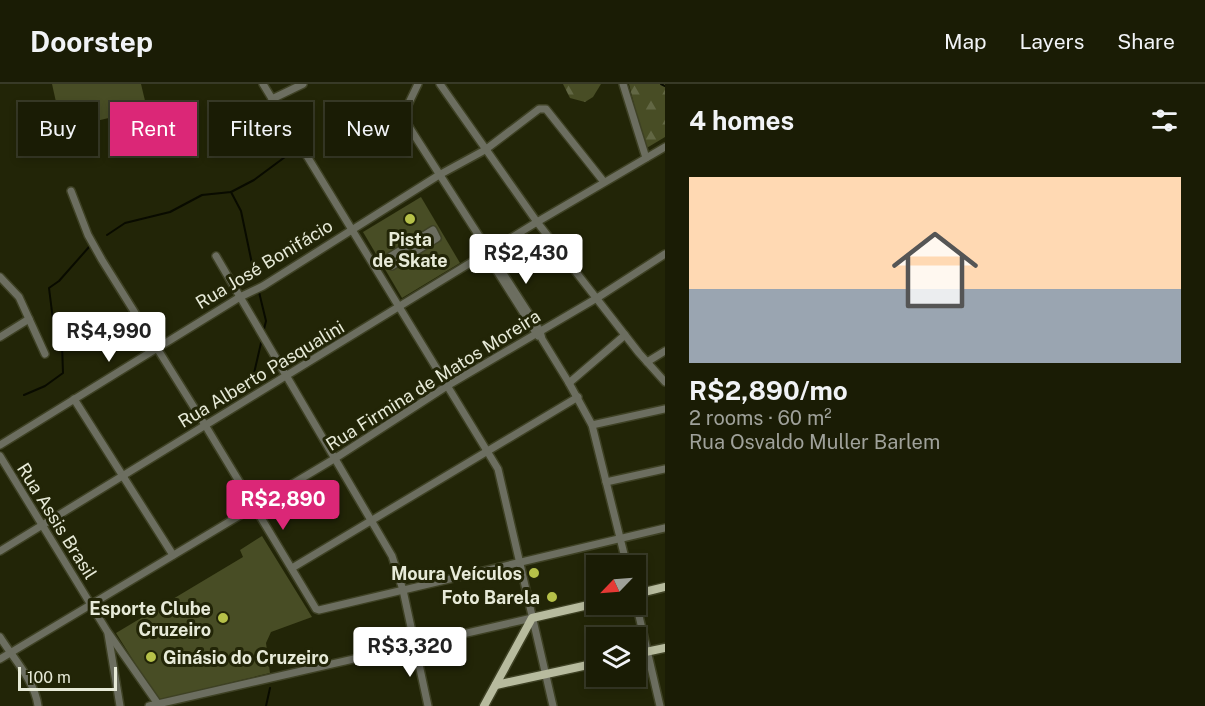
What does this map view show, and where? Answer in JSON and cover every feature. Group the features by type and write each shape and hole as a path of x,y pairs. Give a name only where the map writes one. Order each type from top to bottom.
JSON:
{"main road":[{"path":"646,592 665,587"},
{"path":"483,706 532,618 586,606"},
{"path":"647,652 665,648"},
{"path":"496,685 586,666"}],"street":[{"path":"263,84 498,469 553,706"},
{"path":"272,99 303,84"},
{"path":"418,84 403,117 578,397 592,425 624,555"},
{"path":"440,84 537,222 665,382"},
{"path":"623,84 646,158"},
{"name":"Rua José Bonifácio","path":"0,445 439,175 485,150 539,109 546,110 604,182"},
{"name":"Rua Alberto Pasqualini","path":"0,551 399,307 486,250 665,147"},
{"path":"71,191 88,235 206,425 316,609 665,528"},
{"path":"433,230 437,238 392,266 388,258 411,243 433,230"},
{"path":"411,243 416,251"},
{"path":"402,249 407,257"},
{"name":"Rua Firmina de Matos Moreira","path":"0,659 334,459 447,386 540,335 665,254"},
{"path":"216,256 334,459 373,520 392,556 403,590 428,706"},
{"path":"0,277 19,297 45,354"},
{"path":"0,337 29,319"},
{"path":"569,383 626,335"},
{"path":"647,362 665,351"},
{"path":"292,568 578,397"},
{"path":"74,399 173,555"},
{"path":"592,425 665,409"},
{"name":"Rua Assis Brasil","path":"0,456 107,631 158,705"},
{"path":"606,482 665,469"},
{"path":"639,615 660,706 665,705"},
{"path":"149,706 532,618"},
{"name":"Rua Assis Brasil","path":"107,631 120,706"},
{"path":"0,637 31,685 38,706"}],"green space":[{"path":"52,84 141,84 145,102 110,102 110,118 98,121 98,102 56,102"},
{"path":"563,84 601,84 593,97 585,102 570,98"},
{"path":"629,84 665,84 665,137 645,149"},
{"path":"421,197 460,263 402,298 363,232"},
{"name":"Esporte Clube Cruzeiro","path":"262,536 312,617 271,632 266,643 270,673 158,700 116,633 243,557 240,550"}],"waterway":[{"path":"661,84 665,86"},
{"path":"107,235 125,223 170,212 202,195 231,192 254,180 286,156"},
{"path":"231,192 241,211 255,278"},
{"path":"24,395 45,386 63,373 62,344 53,320 49,288 59,281 89,247"},
{"path":"259,292 266,321 264,329"},
{"path":"252,382 261,343"},
{"path":"266,706 270,688"}],"place":[{"name":"Pista de Skate","path":"410,219"},
{"name":"Moura Veículos","path":"534,573"},
{"name":"Foto Barela","path":"552,597"},
{"name":"Esporte Clube Cruzeiro","path":"223,618"},
{"name":"Ginásio do Cruzeiro","path":"151,657"}]}
